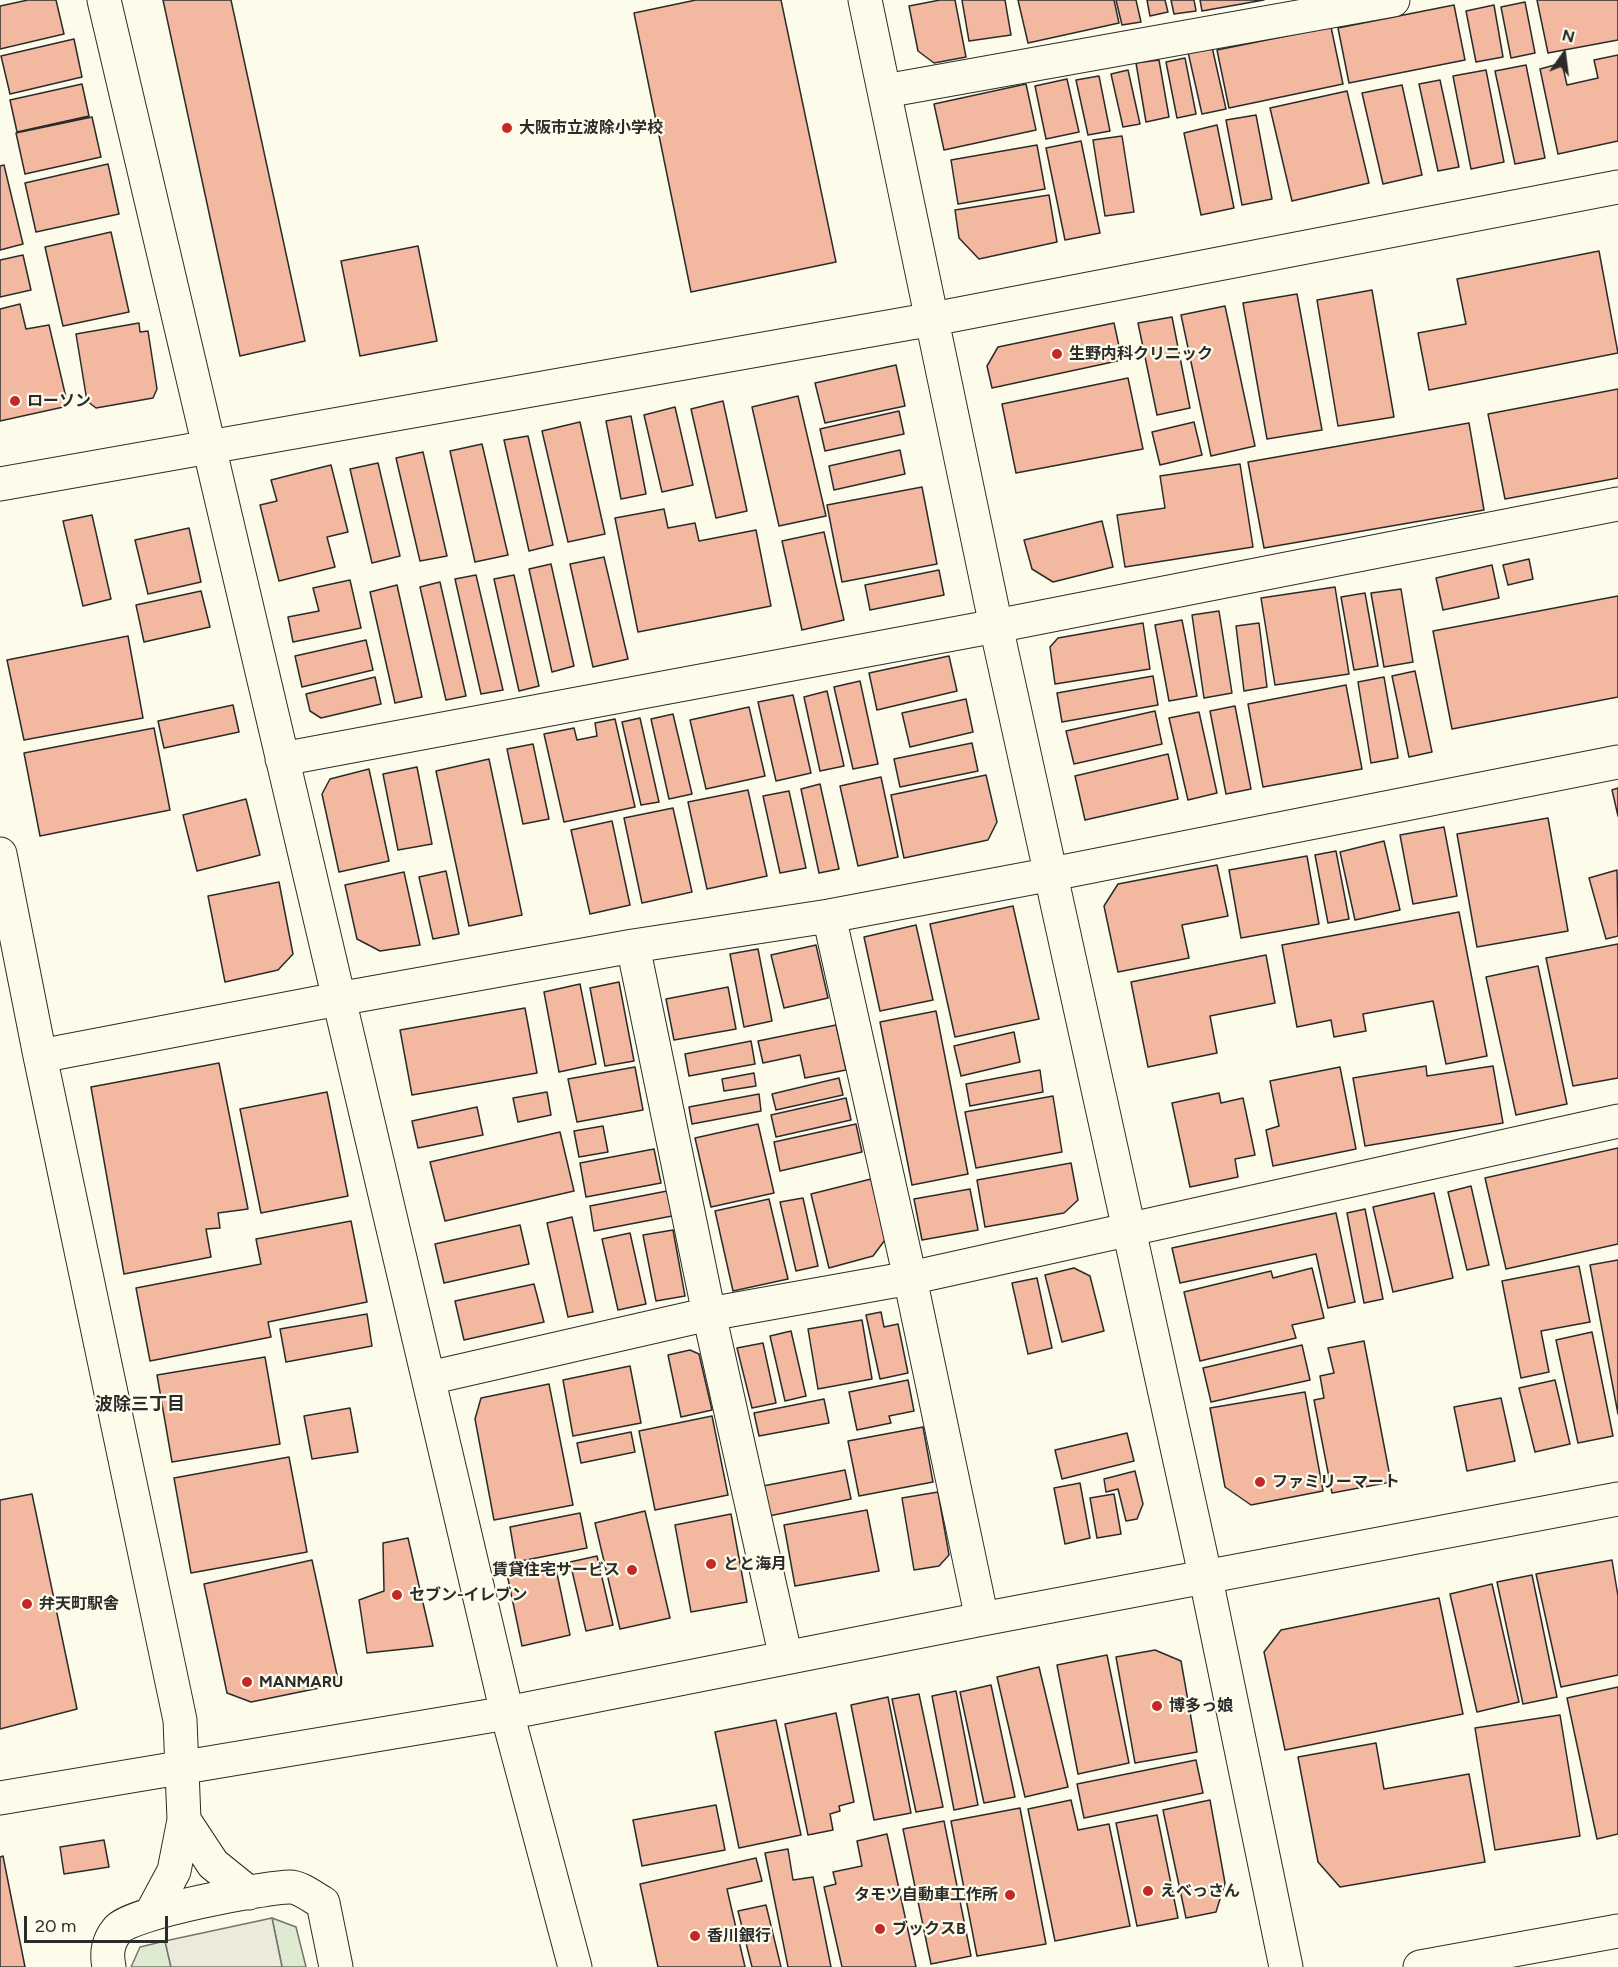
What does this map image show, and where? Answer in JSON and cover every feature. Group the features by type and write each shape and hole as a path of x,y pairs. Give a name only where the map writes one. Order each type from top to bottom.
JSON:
{"street":[{"path":"104,0 507,1713 575,1967"},
{"path":"865,0 996,626 1206,1579 1286,1967"},
{"path":"885,91 1393,0"},
{"path":"0,484 933,319 1618,188"},
{"path":"282,759 996,626 1618,504"},
{"path":"40,1056 633,946 829,916 1618,762"},
{"path":"0,854 40,1056 180,1720 184,1820 174,1871 151,1914"},
{"path":"829,916 910,1278 982,1619"},
{"path":"633,946 709,1314 786,1658"},
{"path":"429,1378 709,1314 910,1278 1618,1121"},
{"path":"0,1798 507,1713 982,1619 1206,1579 1618,1499"},
{"path":"184,1820 213,1864 249,1893"},
{"path":"109,1967 106,1951 119,1927 151,1914 249,1893 293,1887 323,1903 336,1967"},
{"path":"1420,1967 1618,1931"}],"green space":[{"path":"272,1918 296,1927 306,1967 282,1967"},
{"path":"165,1941 171,1967 131,1967 140,1947"}],"shaded area":[{"path":"272,1918 282,1967 171,1967 165,1941"}],"building":[{"path":"28,0 56,0 64,34 0,49 0,6"},
{"path":"163,0 231,0 305,341 240,356"},
{"path":"696,0 781,0 836,262 691,292 634,13"},
{"path":"940,0 955,0 966,57 934,63 918,51 909,6"},
{"path":"962,0 1005,0 1011,35 969,41"},
{"path":"1018,0 1114,0 1119,23 1028,43"},
{"path":"1116,0 1136,0 1141,22 1122,25"},
{"path":"1147,0 1165,0 1168,12 1150,16"},
{"path":"1171,0 1194,0 1196,11 1174,14"},
{"path":"1200,0 1264,0 1202,11"},
{"path":"1537,0 1618,0 1618,40 1548,53"},
{"path":"1525,2 1535,53 1511,58 1501,7"},
{"path":"1454,5 1465,60 1349,83 1338,28"},
{"path":"1494,5 1503,57 1476,62 1466,11"},
{"path":"1331,27 1343,84 1229,108 1217,50"},
{"path":"74,39 82,77 10,94 1,56"},
{"path":"1212,47 1226,109 1202,114 1188,52"},
{"path":"1618,55 1618,141 1558,154 1540,69 1562,63 1567,85 1598,78 1594,60"},
{"path":"1185,58 1196,114 1177,118 1166,62"},
{"path":"1159,60 1169,117 1146,122 1136,63"},
{"path":"1526,65 1545,158 1515,164 1495,71"},
{"path":"1128,70 1140,124 1123,127 1111,74"},
{"path":"1486,70 1504,162 1471,169 1453,76"},
{"path":"1099,76 1110,131 1088,135 1076,80"},
{"path":"1067,79 1079,132 1046,139 1035,86"},
{"path":"1440,80 1459,167 1438,171 1419,84"},
{"path":"82,84 89,116 17,132 10,100"},
{"path":"1026,84 1036,130 944,150 934,104"},
{"path":"1402,85 1422,175 1383,184 1362,93"},
{"path":"1347,91 1369,183 1292,201 1270,108"},
{"path":"1256,115 1272,199 1242,205 1226,120"},
{"path":"92,117 101,157 25,174 16,133"},
{"path":"1217,125 1234,208 1201,215 1184,133"},
{"path":"1122,136 1134,212 1105,216 1093,140"},
{"path":"1081,141 1100,233 1065,240 1046,148"},
{"path":"1037,145 1045,189 958,204 951,160"},
{"path":"108,164 119,214 36,232 25,183"},
{"path":"4,165 23,244 0,250 0,166"},
{"path":"1049,195 1057,242 979,259 959,238 955,210"},
{"path":"111,232 129,312 63,326 45,247"},
{"path":"418,246 437,341 360,356 341,261"},
{"path":"1599,251 1618,353 1429,390 1418,333 1466,324 1457,279"},
{"path":"23,255 31,290 0,297 0,260"},
{"path":"1372,290 1394,417 1338,426 1317,300"},
{"path":"1297,294 1322,430 1267,439 1243,303"},
{"path":"20,304 26,329 49,325 68,406 0,421 0,309"},
{"path":"1225,306 1255,446 1211,456 1181,315"},
{"path":"1172,317 1190,408 1157,415 1138,323"},
{"path":"139,323 140,332 148,331 157,389 153,398 96,408 87,401 76,334"},
{"name":"生野内科クリニック","path":"1114,323 1122,360 992,388 987,366 998,347"},
{"path":"896,365 905,406 825,423 815,383"},
{"path":"1128,378 1143,449 1016,473 1002,404"},
{"path":"1618,389 1618,478 1505,499 1488,414"},
{"path":"798,396 826,516 779,526 752,407"},
{"path":"723,401 747,511 716,518 691,409"},
{"path":"675,407 693,485 662,492 644,415"},
{"path":"899,411 904,434 825,451 820,429"},
{"path":"631,416 646,494 621,499 606,421"},
{"path":"580,422 605,534 568,542 542,431"},
{"path":"1194,422 1202,455 1160,465 1152,432"},
{"path":"1469,423 1484,510 1264,548 1248,462"},
{"path":"528,436 553,545 529,551 504,440"},
{"path":"482,444 508,555 475,562 450,451"},
{"path":"900,450 905,474 834,490 829,466"},
{"path":"423,452 447,556 420,561 396,458"},
{"path":"378,463 400,556 372,563 350,469"},
{"path":"1240,464 1253,547 1125,567 1117,515 1165,508 1160,476"},
{"path":"331,465 348,532 327,537 335,567 279,581 260,505 277,501 271,480"},
{"path":"922,487 937,564 842,582 827,505"},
{"path":"664,509 668,528 695,523 699,541 756,530 771,606 638,632 615,518"},
{"path":"92,515 111,599 83,606 63,521"},
{"path":"1102,521 1113,567 1053,582 1032,569 1024,540"},
{"path":"189,528 201,582 148,594 135,540"},
{"path":"824,532 844,620 802,630 782,541"},
{"path":"604,557 628,659 593,667 570,564"},
{"path":"1529,559 1533,579 1508,585 1503,565"},
{"path":"551,564 574,666 552,672 529,569"},
{"path":"1492,565 1499,598 1443,610 1436,578"},
{"path":"939,570 944,595 870,610 865,585"},
{"path":"476,575 503,690 481,694 455,579"},
{"path":"514,575 539,686 519,691 494,579"},
{"path":"350,580 361,628 293,642 288,617 319,611 313,588"},
{"path":"440,582 466,696 446,700 420,587"},
{"path":"397,585 422,697 395,703 370,592"},
{"path":"1335,587 1349,674 1275,685 1261,598"},
{"path":"1401,589 1413,662 1384,667 1371,593"},
{"path":"201,591 210,627 144,642 136,605"},
{"path":"1365,593 1378,666 1354,670 1341,597"},
{"path":"1618,596 1618,697 1452,729 1433,631"},
{"path":"1219,611 1232,693 1204,698 1192,615"},
{"path":"1182,620 1197,696 1169,701 1155,625"},
{"path":"1143,623 1150,669 1055,684 1050,647 1058,638"},
{"path":"1259,623 1267,687 1244,691 1236,626"},
{"path":"128,636 143,718 24,740 7,660"},
{"path":"366,640 373,670 302,687 295,656"},
{"path":"949,656 957,691 877,710 869,673"},
{"path":"1415,671 1432,752 1409,757 1392,676"},
{"path":"1153,676 1158,705 1062,722 1057,693"},
{"path":"375,677 381,704 321,718 310,711 306,694"},
{"path":"1384,677 1398,758 1371,763 1358,682"},
{"path":"860,681 878,764 853,769 834,687"},
{"path":"1346,685 1362,769 1263,787 1248,704"},
{"path":"827,691 844,766 820,771 804,697"},
{"path":"793,695 811,773 776,781 758,702"},
{"path":"966,699 973,732 910,747 902,713"},
{"path":"233,705 239,732 164,748 158,721"},
{"path":"1235,706 1251,789 1226,794 1210,711"},
{"path":"749,707 765,776 706,789 690,720"},
{"path":"1155,711 1162,744 1074,764 1066,731"},
{"path":"1199,712 1217,793 1188,800 1169,718"},
{"path":"673,714 692,794 669,799 651,719"},
{"path":"640,718 659,802 641,805 622,722"},
{"path":"615,719 635,807 564,822 544,734 574,728 577,740 597,736 595,723"},
{"path":"154,728 170,810 40,836 24,753"},
{"path":"972,743 978,771 900,787 894,759"},
{"path":"533,744 549,819 523,824 507,749"},
{"path":"1168,754 1178,799 1085,820 1075,776"},
{"path":"489,759 522,915 469,926 436,771"},
{"path":"417,767 432,844 398,850 383,774"},
{"path":"369,769 389,861 339,872 322,794 330,779"},
{"path":"986,775 997,822 988,840 904,858 891,795"},
{"path":"881,777 898,857 858,866 840,786"},
{"path":"820,784 839,869 819,873 801,789"},
{"path":"1618,788 1618,816 1612,790"},
{"path":"748,790 767,876 707,889 688,802"},
{"path":"789,791 806,868 780,873 763,796"},
{"path":"246,799 260,855 197,871 183,815"},
{"path":"673,808 692,892 642,903 624,818"},
{"path":"1548,818 1568,931 1477,947 1457,834"},
{"path":"612,821 630,905 590,914 571,830"},
{"path":"1444,827 1457,896 1413,904 1400,835"},
{"path":"1384,841 1400,910 1355,920 1340,852"},
{"path":"1336,851 1349,919 1328,923 1315,855"},
{"path":"1307,856 1319,924 1241,938 1229,870"},
{"path":"1217,865 1228,916 1182,925 1189,958 1118,972 1104,906 1118,884"},
{"path":"1617,870 1618,936 1606,939 1589,878"},
{"path":"446,871 459,934 433,939 419,877"},
{"path":"404,872 420,945 380,951 357,939 345,885"},
{"path":"279,882 293,954 278,970 225,982 208,896"},
{"path":"1013,906 1039,1019 955,1037 930,924"},
{"path":"1459,912 1487,1056 1446,1064 1433,1001 1363,1014 1366,1031 1334,1037 1331,1020 1297,1027 1282,945"},
{"path":"916,925 933,1000 880,1011 864,937"},
{"path":"1618,944 1618,1078 1573,1086 1546,958"},
{"path":"816,945 828,998 784,1008 771,955"},
{"path":"758,949 772,1021 744,1027 730,954"},
{"path":"1266,955 1275,1003 1210,1016 1217,1053 1148,1067 1131,982"},
{"path":"1538,966 1567,1104 1516,1115 1486,977"},
{"path":"619,982 634,1061 605,1066 590,988"},
{"path":"580,984 596,1064 559,1072 544,992"},
{"path":"728,987 736,1029 674,1040 666,999"},
{"path":"525,1008 537,1073 412,1095 400,1030"},
{"path":"936,1011 968,1174 912,1185 880,1022"},
{"path":"836,1025 846,1070 805,1078 800,1055 763,1063 758,1041"},
{"path":"1014,1032 1020,1062 961,1076 954,1046"},
{"path":"751,1041 755,1064 689,1076 685,1054"},
{"path":"219,1063 248,1209 218,1213 220,1228 206,1229 211,1257 124,1274 91,1087"},
{"path":"1426,1066 1427,1076 1493,1066 1503,1123 1365,1146 1353,1078"},
{"path":"635,1067 643,1110 577,1122 568,1079"},
{"path":"1340,1067 1356,1149 1273,1166 1266,1130 1279,1126 1270,1081"},
{"path":"1040,1070 1043,1092 970,1106 966,1084"},
{"path":"754,1073 756,1086 724,1091 722,1079"},
{"path":"839,1078 843,1095 776,1110 772,1094"},
{"path":"327,1092 348,1196 261,1213 240,1109"},
{"path":"547,1092 551,1115 518,1122 513,1098"},
{"path":"1219,1093 1221,1103 1243,1098 1255,1155 1235,1159 1238,1177 1190,1187 1172,1103"},
{"path":"759,1094 761,1111 692,1124 689,1107"},
{"path":"1053,1096 1062,1152 976,1168 965,1112"},
{"path":"846,1098 851,1120 776,1137 771,1115"},
{"path":"477,1107 483,1135 418,1148 412,1121"},
{"path":"758,1124 774,1193 711,1207 695,1138"},
{"path":"856,1124 862,1152 780,1171 774,1142"},
{"path":"603,1126 608,1152 579,1157 574,1131"},
{"path":"560,1132 574,1191 445,1221 430,1162"},
{"path":"1618,1148 1618,1244 1506,1269 1485,1178"},
{"path":"654,1149 661,1183 586,1197 580,1163"},
{"path":"1071,1163 1078,1200 1064,1213 985,1227 977,1180"},
{"path":"871,1179 885,1240 873,1256 829,1268 811,1194"},
{"path":"1471,1186 1489,1265 1467,1270 1448,1192"},
{"path":"970,1189 978,1230 922,1240 914,1199"},
{"path":"667,1191 672,1216 594,1231 590,1206"},
{"path":"1434,1193 1453,1278 1393,1292 1373,1207"},
{"path":"803,1198 818,1266 796,1271 780,1202"},
{"path":"769,1199 788,1279 733,1291 715,1211"},
{"path":"1365,1209 1383,1299 1364,1303 1347,1213"},
{"path":"1336,1213 1355,1302 1328,1308 1316,1254 1180,1283 1172,1248"},
{"path":"572,1217 593,1312 568,1317 547,1223"},
{"path":"351,1221 367,1302 268,1322 271,1337 150,1361 136,1288 261,1264 256,1239"},
{"path":"520,1225 529,1264 444,1283 435,1244"},
{"path":"673,1230 685,1296 656,1301 643,1235"},
{"path":"630,1233 646,1304 618,1310 602,1239"},
{"path":"1618,1260 1618,1414 1590,1265"},
{"path":"1579,1266 1590,1322 1541,1331 1549,1372 1521,1378 1502,1281"},
{"path":"1074,1268 1090,1276 1104,1331 1062,1342 1045,1275"},
{"path":"1312,1268 1324,1318 1292,1325 1296,1338 1200,1361 1184,1292 1271,1271 1273,1278"},
{"path":"1037,1278 1052,1348 1028,1354 1012,1283"},
{"path":"534,1284 544,1322 464,1340 455,1301"},
{"path":"881,1312 884,1327 898,1324 908,1373 880,1379 866,1315"},
{"path":"367,1314 372,1346 286,1362 280,1329"},
{"path":"862,1320 872,1379 818,1389 808,1329"},
{"path":"791,1331 806,1396 785,1401 770,1336"},
{"path":"1592,1332 1613,1436 1578,1443 1556,1340"},
{"path":"1364,1341 1391,1482 1332,1493 1314,1400 1324,1398 1320,1376 1334,1373 1328,1348"},
{"path":"763,1343 776,1403 752,1408 737,1348"},
{"path":"1302,1345 1310,1380 1211,1402 1203,1368"},
{"path":"690,1350 699,1354 712,1410 681,1417 668,1355"},
{"path":"265,1357 280,1444 172,1462 157,1375"},
{"path":"630,1366 641,1423 573,1436 563,1380"},
{"path":"908,1380 914,1411 889,1416 891,1423 857,1430 849,1392"},
{"path":"1555,1380 1570,1444 1535,1452 1519,1388"},
{"path":"549,1384 573,1505 494,1520 475,1419 481,1398"},
{"path":"1305,1392 1323,1491 1251,1505 1225,1487 1210,1408"},
{"path":"1501,1398 1515,1461 1467,1471 1454,1407"},
{"path":"824,1399 829,1423 759,1436 754,1413"},
{"path":"350,1408 358,1452 312,1459 304,1416"},
{"path":"712,1416 728,1495 655,1510 639,1431"},
{"path":"923,1427 933,1482 859,1496 848,1441"},
{"path":"631,1432 635,1452 581,1463 577,1443"},
{"path":"1127,1433 1134,1461 1062,1479 1055,1450"},
{"path":"289,1457 307,1552 191,1573 174,1478"},
{"path":"845,1470 851,1499 769,1516 763,1486"},
{"path":"1135,1471 1143,1504 1137,1519 1126,1521 1118,1489 1106,1492 1104,1479"},
{"path":"1080,1483 1090,1538 1065,1544 1054,1488"},
{"path":"938,1492 949,1555 939,1566 914,1570 902,1498"},
{"name":"弁天町駅舎","path":"32,1494 77,1709 0,1729 0,1500"},
{"path":"1114,1494 1121,1534 1097,1538 1090,1498"},
{"path":"867,1510 879,1571 795,1586 784,1525"},
{"name":"賃貸住宅サービス","path":"645,1511 670,1618 620,1629 595,1523"},
{"path":"580,1513 587,1548 516,1562 510,1527"},
{"name":"とと海月","path":"731,1514 747,1602 691,1612 675,1525"},
{"name":"セブン-イレブン","path":"408,1538 433,1646 367,1653 359,1600 384,1591 383,1543"},
{"path":"597,1556 613,1625 586,1631 570,1562"},
{"path":"312,1560 339,1684 251,1702 227,1693 204,1584"},
{"path":"1612,1560 1618,1596 1618,1675 1561,1687 1536,1574"},
{"path":"555,1564 570,1635 522,1646 507,1574"},
{"path":"1532,1575 1557,1697 1523,1704 1497,1582"},
{"path":"1492,1584 1519,1702 1477,1712 1450,1594"},
{"path":"1439,1598 1463,1714 1285,1750 1264,1652 1281,1630"},
{"name":"博多っ娘","path":"1155,1650 1181,1661 1197,1752 1135,1763 1116,1657"},
{"path":"1107,1655 1129,1763 1078,1774 1057,1665"},
{"path":"1039,1667 1068,1787 1025,1797 997,1677"},
{"path":"991,1685 1015,1797 984,1803 960,1692"},
{"path":"1618,1687 1618,1834 1597,1839 1567,1698"},
{"path":"956,1691 978,1805 954,1810 932,1696"},
{"path":"919,1694 943,1807 916,1812 892,1699"},
{"path":"888,1697 911,1813 874,1820 851,1705"},
{"path":"836,1713 854,1802 839,1806 840,1811 830,1814 833,1830 808,1835 785,1724"},
{"path":"1560,1715 1580,1836 1495,1850 1475,1728"},
{"path":"776,1720 801,1835 739,1848 715,1732"},
{"path":"1376,1743 1384,1789 1469,1774 1485,1862 1340,1887 1318,1862 1298,1757"},
{"path":"1196,1760 1203,1793 1084,1818 1077,1784"},
{"path":"1071,1800 1078,1830 1109,1824 1130,1926 1055,1941 1028,1809"},
{"path":"1210,1800 1225,1883 1216,1912 1186,1918 1163,1810"},
{"path":"716,1805 725,1850 642,1866 633,1820"},
{"path":"1020,1808 1046,1944 977,1956 951,1821"},
{"path":"1157,1815 1178,1918 1137,1926 1116,1823"},
{"path":"944,1821 971,1956 931,1964 903,1829"},
{"path":"887,1834 916,1967 842,1967 824,1887 836,1884 833,1872 862,1866 857,1841"},
{"path":"104,1840 109,1867 64,1874 60,1847"},
{"path":"788,1849 793,1880 813,1877 831,1967 788,1967 765,1853"},
{"path":"3,1856 25,1967 0,1967 0,1857"},
{"path":"756,1858 762,1881 727,1889 745,1967 658,1967 640,1884"},
{"path":"766,1905 781,1967 752,1967 738,1911"}],"place":[{"name":"大阪市立波除小学校","path":"507,128"},
{"name":"生野内科クリニック","path":"1057,354"},
{"name":"ローソン","path":"15,401"},
{"name":"ファミリーマート","path":"1260,1482"},
{"name":"とと海月","path":"711,1564"},
{"name":"賃貸住宅サービス","path":"632,1570"},
{"name":"セブン-イレブン","path":"397,1595"},
{"name":"弁天町駅舎","path":"27,1604"},
{"name":"MANMARU","path":"247,1682"},
{"name":"博多っ娘","path":"1157,1706"},
{"name":"えべっさん","path":"1148,1891"},
{"name":"タモツ自動車工作所","path":"1010,1895"},
{"name":"ブックスB","path":"880,1929"},
{"name":"香川銀行","path":"695,1936"}],"district":[{"name":"波除三丁目","path":"140,1405"}]}
